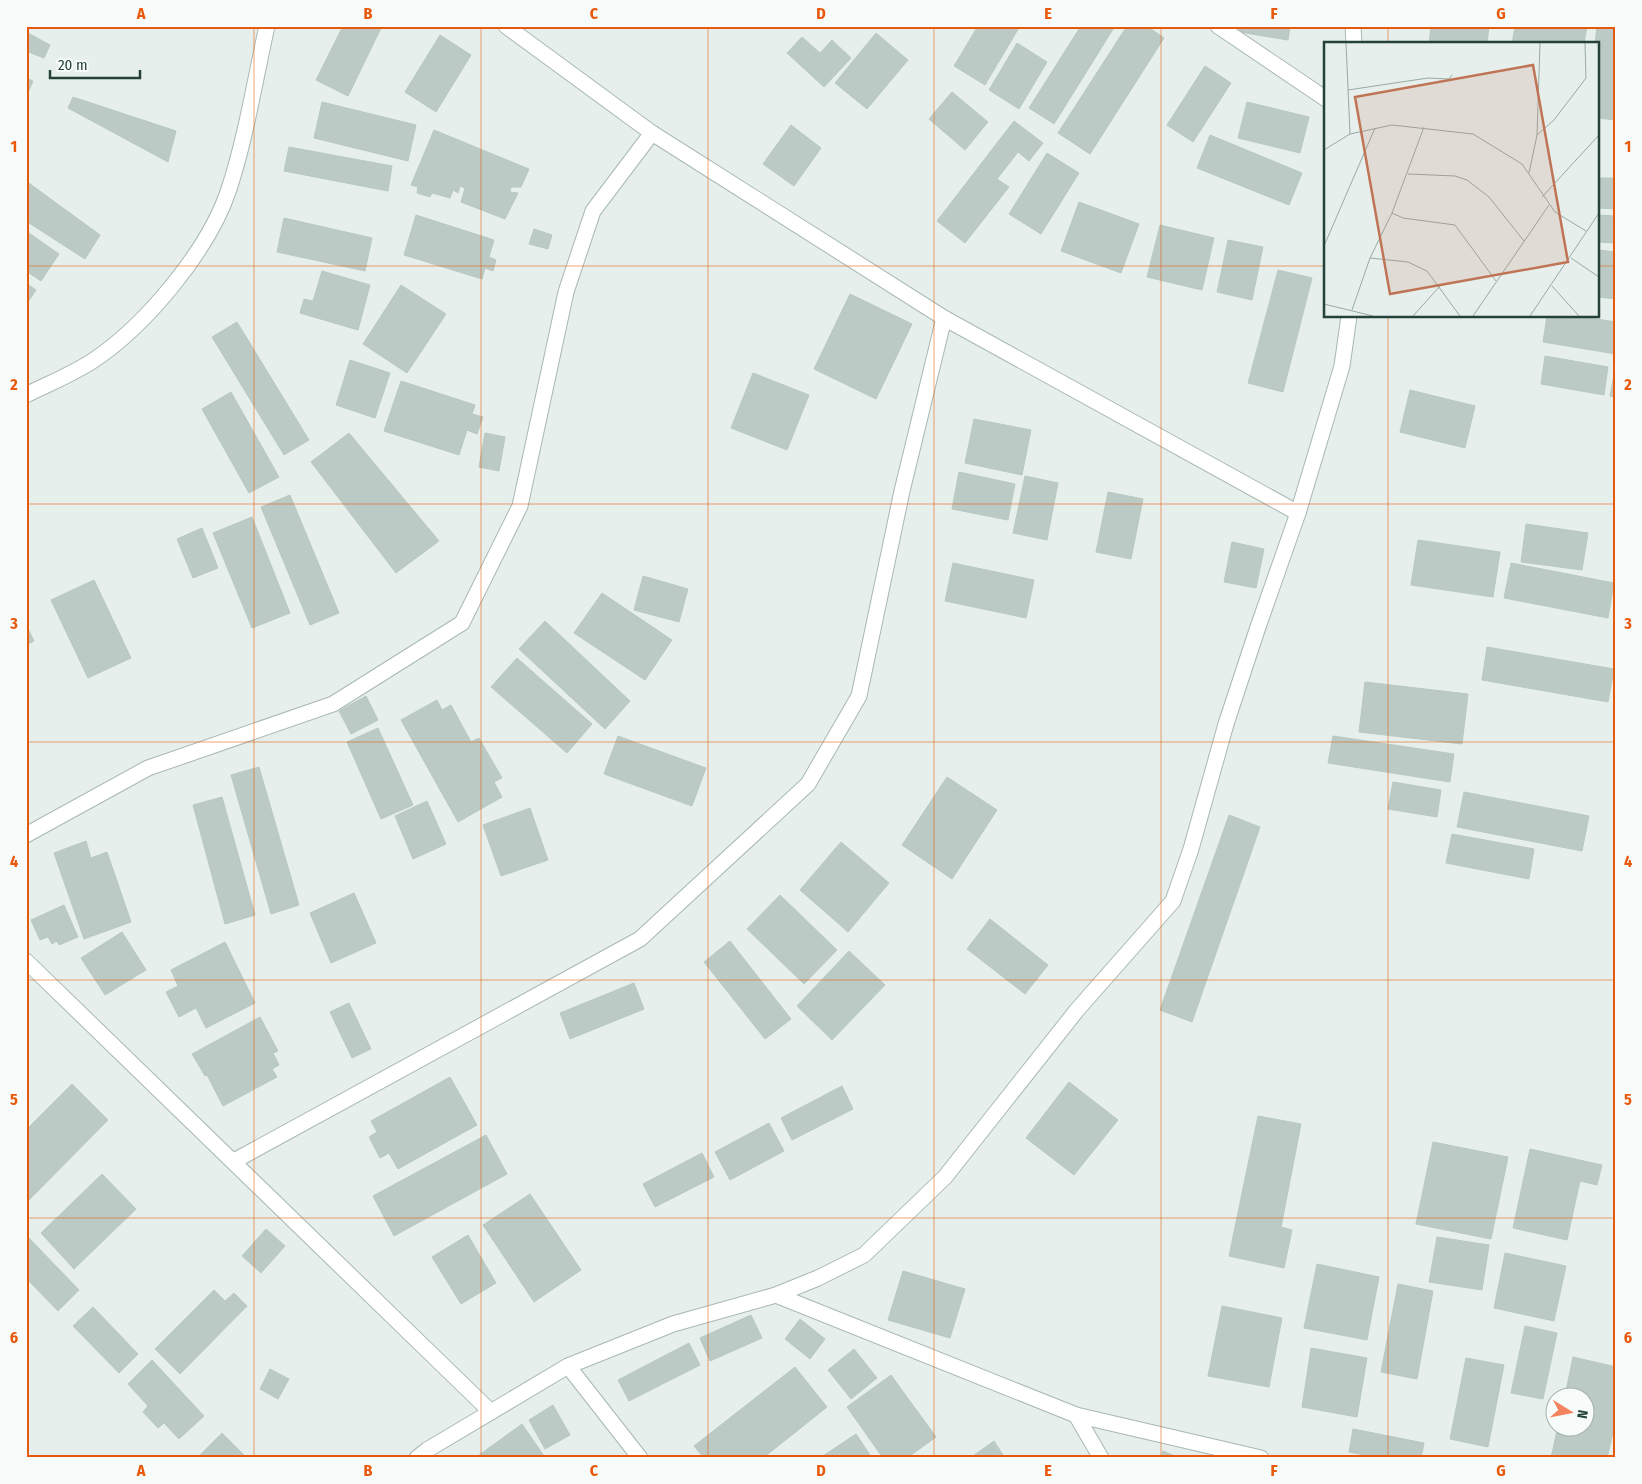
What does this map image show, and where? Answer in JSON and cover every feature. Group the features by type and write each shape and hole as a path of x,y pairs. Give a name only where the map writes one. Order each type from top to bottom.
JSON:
{"street":[{"path":"26,395 93,361 130,332 176,280 207,237 228,191 267,26"},
{"path":"506,26 652,133 944,318 1298,513"},
{"path":"1218,26 1324,98"},
{"path":"1353,26 1354,42"},
{"path":"26,835 148,768 333,704 462,623 520,506 566,292 594,211 652,133"},
{"path":"234,1161 640,939 808,784 858,696 902,492 944,318"},
{"path":"417,1458 427,1450 568,1366 673,1324 776,1295 818,1278 864,1255 945,1177 1077,1010 1173,901 1191,849 1229,715 1298,513 1342,366 1349,318"},
{"path":"26,960 491,1412"},
{"path":"776,1295 1076,1415 1261,1458"},
{"path":"568,1366 640,1458"},
{"path":"1076,1415 1101,1458"}],"building":[{"path":"343,26 382,26 348,96 316,80"},
{"path":"978,26 1020,26 985,85 954,66"},
{"path":"1081,26 1115,26 1054,124 1029,108"},
{"path":"1127,26 1147,26 1164,38 1090,154 1058,133"},
{"path":"1240,26 1290,26 1288,40 1239,32"},
{"path":"1431,26 1489,26 1487,42 1429,42"},
{"path":"1515,26 1587,26 1584,42 1512,42"},
{"path":"1597,26 1616,26 1616,120 1600,118 1600,42 1595,42"},
{"path":"26,32 50,45 44,58 26,51"},
{"path":"876,33 908,60 867,109 835,83"},
{"path":"440,35 471,55 436,112 405,92"},
{"path":"802,37 820,53 832,40 851,58 824,87 787,53"},
{"path":"1017,43 1047,62 1019,109 989,90"},
{"path":"1205,66 1231,83 1193,142 1167,125"},
{"path":"26,78 33,81 26,97"},
{"path":"952,92 988,122 965,150 929,119"},
{"path":"73,97 176,131 168,162 68,108"},
{"path":"322,102 416,125 408,161 314,138"},
{"path":"1247,102 1309,117 1300,153 1238,138"},
{"path":"1014,121 1043,143 1029,161 1018,152 997,179 1009,187 965,243 937,221"},
{"path":"791,125 821,148 794,186 763,164"},
{"path":"434,130 529,169 521,187 511,187 510,192 518,193 505,219 461,202 465,188 460,186 458,193 453,190 450,198 432,193 430,197 417,193 418,187 411,185"},
{"path":"1210,135 1302,173 1289,205 1197,168"},
{"path":"289,147 392,166 388,191 284,171"},
{"path":"1047,153 1079,173 1041,234 1009,214"},
{"path":"1600,178 1616,178 1616,209 1600,208"},
{"path":"26,181 100,235 85,259 26,221"},
{"path":"1079,202 1139,224 1121,273 1061,251"},
{"path":"416,215 494,240 489,257 496,260 493,271 485,268 482,279 404,255"},
{"path":"1600,215 1616,216 1616,243 1600,242"},
{"path":"284,218 372,238 365,271 277,252"},
{"path":"1160,225 1214,238 1202,290 1147,277"},
{"path":"534,229 552,235 548,249 529,244"},
{"path":"26,231 59,254 41,281 26,271"},
{"path":"1228,240 1263,247 1252,300 1217,292"},
{"path":"1600,250 1616,252 1616,299 1600,297"},
{"path":"1278,270 1312,278 1283,392 1248,383"},
{"path":"322,271 370,285 358,330 300,313 304,299 313,301"},
{"path":"26,283 36,290 26,305"},
{"path":"401,285 446,314 407,373 363,344"},
{"path":"850,294 912,324 876,399 814,369"},
{"path":"1547,318 1591,318 1616,322 1616,354 1543,342"},
{"path":"237,322 309,440 284,455 212,337"},
{"path":"1545,356 1608,367 1604,395 1541,384"},
{"path":"350,360 390,373 375,418 336,405"},
{"path":"1616,365 1616,397 1610,396"},
{"path":"753,373 809,395 787,450 731,428"},
{"path":"401,381 475,405 472,414 483,417 477,434 467,430 459,455 384,431"},
{"path":"1410,390 1475,406 1465,448 1400,432"},
{"path":"231,392 279,477 249,493 202,409"},
{"path":"974,419 1031,430 1022,475 965,463"},
{"path":"349,433 439,541 396,573 311,462"},
{"path":"485,433 505,437 499,471 479,467"},
{"path":"959,472 1015,484 1008,520 952,509"},
{"path":"1025,476 1058,483 1047,540 1013,533"},
{"path":"1108,492 1143,499 1131,559 1096,552"},
{"path":"290,495 339,613 310,625 261,507"},
{"path":"252,517 290,613 252,628 213,533"},
{"path":"1526,524 1588,533 1582,570 1521,562"},
{"path":"202,528 218,568 193,578 177,539"},
{"path":"1418,540 1500,552 1493,597 1411,585"},
{"path":"1232,542 1264,549 1256,588 1224,582"},
{"path":"953,563 1034,580 1026,618 945,601"},
{"path":"1511,563 1614,583 1608,618 1504,598"},
{"path":"643,576 688,589 679,622 634,610"},
{"path":"94,580 131,658 88,678 51,600"},
{"path":"602,593 672,640 645,680 574,633"},
{"path":"545,621 630,701 605,729 519,649"},
{"path":"26,625 34,641 26,645"},
{"path":"1487,647 1614,669 1608,702 1482,680"},
{"path":"517,658 592,724 567,753 491,687"},
{"path":"1365,682 1468,694 1462,744 1359,732"},
{"path":"366,696 378,720 351,734 339,711"},
{"path":"437,700 442,710 451,705 471,742 479,738 502,778 494,782 502,797 458,822 401,720"},
{"path":"378,728 413,805 381,819 347,742"},
{"path":"618,736 706,768 692,806 604,774"},
{"path":"1333,736 1454,754 1450,782 1328,763"},
{"path":"259,767 299,905 271,914 231,775"},
{"path":"947,777 997,810 952,879 902,845"},
{"path":"1393,782 1441,790 1437,817 1388,809"},
{"path":"1464,792 1589,816 1582,851 1457,827"},
{"path":"222,797 255,915 225,924 193,805"},
{"path":"427,801 446,844 413,859 395,816"},
{"path":"530,808 548,860 501,876 483,825"},
{"path":"1229,815 1260,827 1192,1022 1160,1010"},
{"path":"1452,834 1534,849 1529,879 1446,863"},
{"path":"86,841 91,858 107,852 131,922 84,939 54,853"},
{"path":"841,842 889,883 848,932 800,890"},
{"path":"354,893 376,943 331,963 310,913"},
{"path":"780,895 837,950 804,984 747,929"},
{"path":"64,905 78,937 59,945 57,941 52,944 48,937 40,940 31,920"},
{"path":"990,919 1048,965 1025,994 967,949"},
{"path":"122,932 146,970 105,995 81,958"},
{"path":"730,941 791,1019 765,1039 704,962"},
{"path":"225,942 255,1003 206,1028 196,1008 179,1017 166,992 178,986 171,970"},
{"path":"849,951 885,985 832,1040 797,1006"},
{"path":"634,983 644,1009 570,1039 560,1013"},
{"path":"349,1003 371,1049 352,1058 330,1012"},
{"path":"260,1017 278,1051 273,1053 279,1065 272,1069 277,1077 223,1106 207,1075 205,1076 192,1054"},
{"path":"450,1077 477,1125 398,1169 389,1153 380,1158 369,1137 377,1132 371,1121"},
{"path":"1069,1082 1118,1120 1074,1175 1026,1138"},
{"path":"72,1084 108,1120 26,1203 26,1130"},
{"path":"842,1086 853,1109 792,1140 781,1118"},
{"path":"1258,1116 1301,1124 1281,1227 1292,1230 1284,1268 1229,1256"},
{"path":"769,1123 784,1151 730,1180 715,1152"},
{"path":"486,1135 507,1174 394,1236 373,1196"},
{"path":"1433,1142 1508,1157 1491,1239 1416,1224"},
{"path":"1530,1149 1602,1165 1597,1185 1580,1181 1567,1240 1513,1228"},
{"path":"702,1153 714,1177 655,1207 643,1184"},
{"path":"102,1174 136,1209 74,1269 41,1233"},
{"path":"530,1194 581,1270 534,1302 483,1225"},
{"path":"266,1229 285,1246 261,1273 242,1256"},
{"path":"468,1235 496,1283 461,1304 432,1257"},
{"path":"1437,1237 1489,1245 1482,1290 1429,1282"},
{"path":"29,1238 79,1290 58,1311 26,1278 26,1241"},
{"path":"1505,1253 1566,1266 1554,1321 1494,1308"},
{"path":"1317,1264 1379,1277 1367,1340 1304,1328"},
{"path":"903,1271 965,1289 950,1338 888,1320"},
{"path":"1398,1284 1433,1291 1417,1379 1381,1372"},
{"path":"214,1290 225,1301 234,1293 247,1306 180,1374 155,1349"},
{"path":"1222,1306 1282,1318 1269,1387 1208,1376"},
{"path":"93,1307 138,1354 119,1373 73,1326"},
{"path":"751,1315 762,1338 710,1361 700,1338"},
{"path":"800,1319 825,1339 810,1359 785,1339"},
{"path":"1525,1326 1557,1333 1546,1386 1544,1386 1543,1399 1511,1393"},
{"path":"689,1343 700,1365 629,1401 618,1380"},
{"path":"1311,1348 1367,1358 1357,1417 1302,1407"},
{"path":"854,1349 877,1378 851,1399 828,1370"},
{"path":"1573,1357 1616,1367 1616,1420 1607,1458 1551,1458 1556,1436 1594,1436 1594,1386 1567,1386"},
{"path":"1466,1358 1504,1365 1488,1447 1450,1439"},
{"path":"152,1360 204,1416 179,1439 164,1423 158,1428 143,1412 148,1406 128,1384"},
{"path":"795,1367 827,1407 763,1458 704,1458 694,1446"},
{"path":"270,1369 289,1379 278,1399 260,1389"},
{"path":"891,1375 936,1437 907,1458 883,1458 847,1407"},
{"path":"553,1405 570,1435 545,1449 529,1420"},
{"path":"522,1424 544,1456 541,1458 475,1458"},
{"path":"1353,1429 1424,1443 1421,1458 1380,1458 1349,1452"},
{"path":"222,1433 247,1458 197,1458"},
{"path":"856,1434 872,1458 820,1458"},
{"path":"994,1441 1005,1458 970,1458"},
{"path":"1163,1451 1179,1458 1161,1458"}]}
